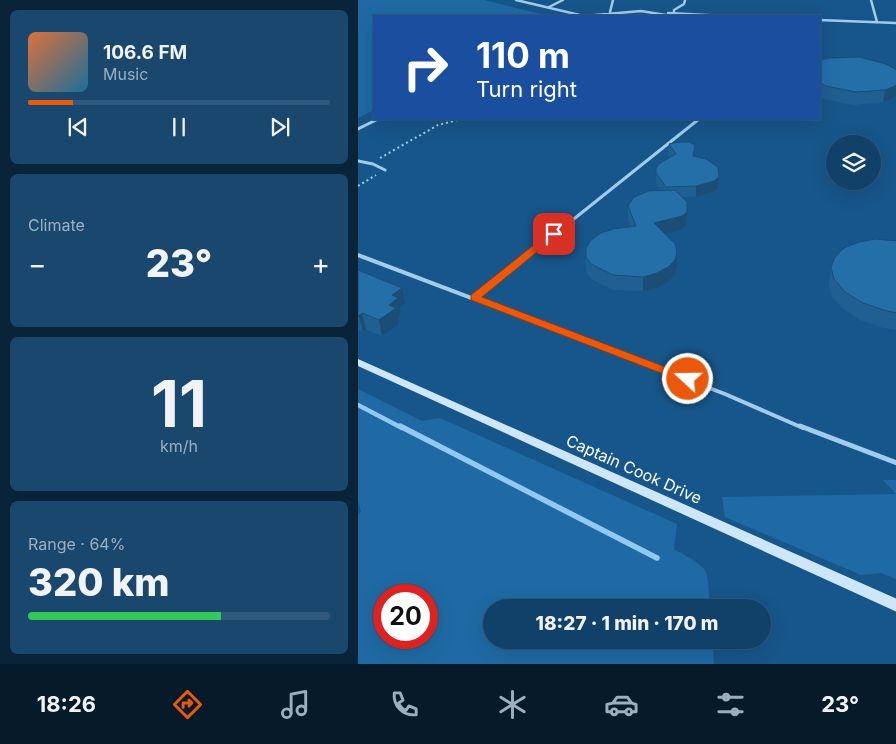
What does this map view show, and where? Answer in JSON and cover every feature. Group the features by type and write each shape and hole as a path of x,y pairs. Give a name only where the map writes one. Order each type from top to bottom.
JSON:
{"main road":[{"name":"Captain Cook Drive","path":"358,362 896,606"}],"lane":[{"path":"516,0 580,15"},
{"path":"549,7 563,0"},
{"path":"610,12 612,0"},
{"path":"590,15 610,12 673,15 674,10 684,4 685,0"},
{"path":"871,0 877,22"},
{"path":"821,20 896,23"},
{"path":"358,129 376,120"},
{"path":"475,298 698,120"},
{"path":"358,161 373,164 385,170"},
{"path":"358,255 725,394 818,434 896,463"}],"path":[{"path":"373,164 382,156 438,125 458,120"},
{"path":"358,186 385,170"}],"shaded area":[{"path":"358,0 484,0 545,15 373,15 373,110 358,118"},
{"path":"358,389 422,421 440,418 677,524 674,549 695,561 705,570 709,599 483,599 483,649 713,649 714,664 358,664 358,515 361,512 358,500"},
{"path":"883,480 896,480 896,494"},
{"path":"896,494 896,579 881,573 861,575 725,517 722,497"}],"building":[{"path":"859,57 886,64 897,71 897,84 885,90 856,92 826,86 821,83 821,60"},
{"path":"689,142 695,145 693,156 706,159 718,167 719,177 714,181 696,186 666,187 656,173 656,168 660,163 676,154 669,144"},
{"path":"675,190 687,202 687,212 682,216 654,223 675,244 677,252 675,260 668,267 643,277 613,275 591,264 586,257 586,248 591,240 601,233 613,229 636,226 628,206 634,197 649,191"},
{"path":"876,239 897,241 897,313 863,303 845,292 834,279 831,267 835,257 844,248 859,242"},
{"path":"358,270 402,288 392,295 398,298 389,305 396,308 379,320 362,313 358,315"}],"waterway":[{"path":"358,405 402,428"},
{"path":"400,426 657,558"}],"route":[{"path":"554,234 475,298 688,379"}]}
